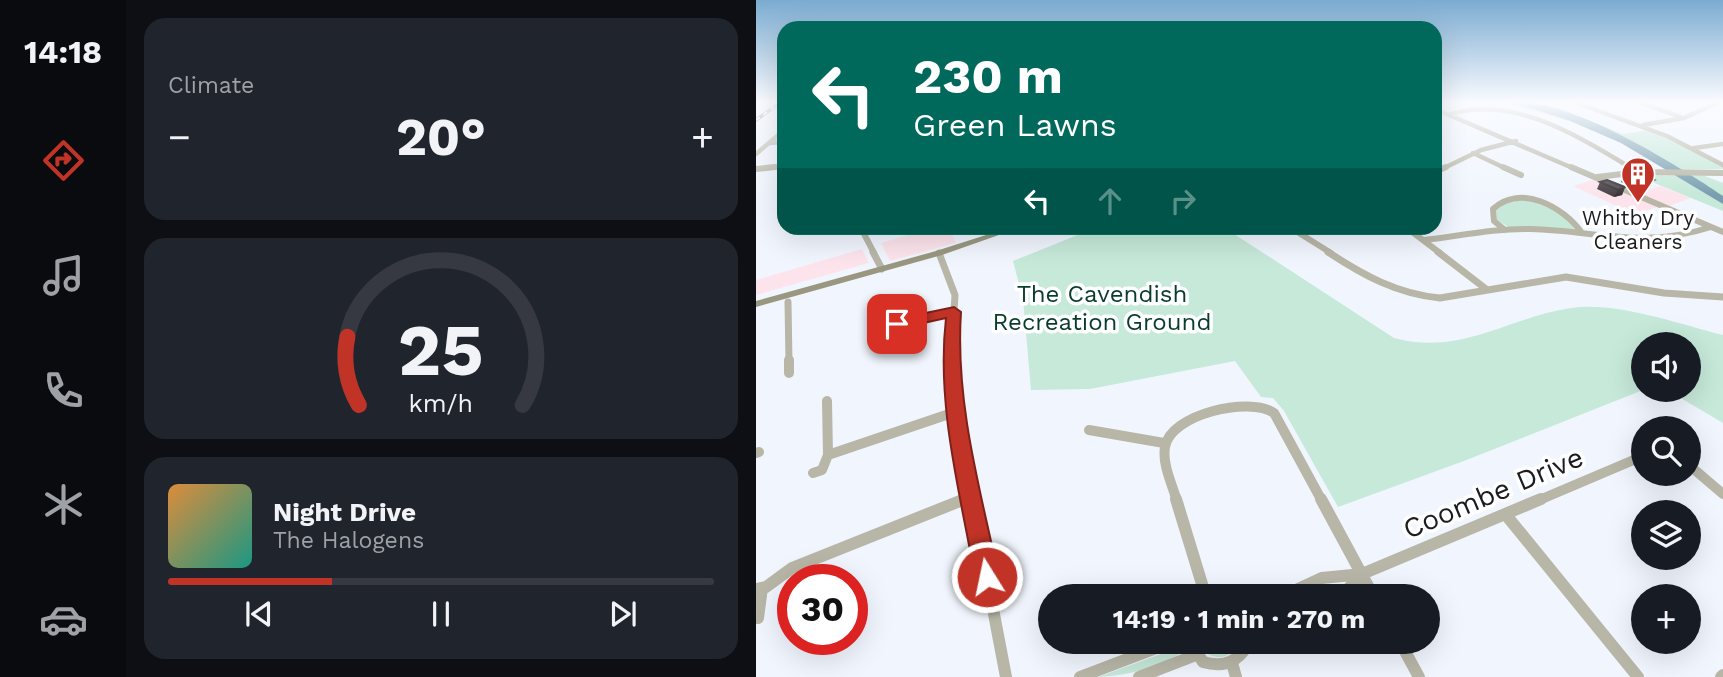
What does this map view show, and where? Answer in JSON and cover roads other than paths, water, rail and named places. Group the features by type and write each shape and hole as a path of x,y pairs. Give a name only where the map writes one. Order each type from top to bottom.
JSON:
{"street":[{"path":"1498,134 1723,232"},
{"path":"1565,134 1639,172"},
{"path":"1659,134 1723,164"},
{"path":"756,154 777,136"},
{"path":"1442,168 1473,153 1516,141"},
{"path":"768,143 777,142"},
{"path":"1694,149 1723,144"},
{"path":"1473,153 1521,175"},
{"path":"756,169 777,167"},
{"path":"1597,177 1639,172 1723,173"},
{"path":"1504,230 1494,221 1493,209 1501,200 1515,197 1565,212 1574,219 1582,233"},
{"path":"1424,240 1504,230 1540,229 1654,241 1682,237 1711,227"},
{"path":"866,235 882,268"},
{"path":"756,303 939,253 994,235"},
{"path":"1303,235 1404,294 1440,298 1566,277 1664,293 1723,296"},
{"path":"1417,235 1486,289"},
{"path":"939,253 951,280 954,312 950,352 955,412 1006,677"},
{"path":"788,302 789,373"},
{"path":"894,341 898,310"},
{"path":"897,324 954,312"},
{"path":"813,473 822,470 828,455 827,401"},
{"path":"1202,584 1165,461 1164,443 1181,422 1196,415 1261,406 1270,409 1367,584"},
{"path":"828,455 955,412"},
{"path":"1089,430 1164,443"},
{"name":"Coombe Drive","path":"1309,584 1322,578 1362,574 1631,461"},
{"path":"1701,475 1723,494"},
{"path":"758,618 759,588 792,568 972,496"},
{"path":"1506,515 1638,677"},
{"name":"Coombe Drive","path":"1353,584 1362,574"},
{"path":"1080,677 1140,654"},
{"path":"1139,677 1183,654"},
{"path":"1199,654 1212,666 1234,670 1243,654"},
{"path":"1407,654 1419,677"}],"waterway":[{"path":"1609,134 1649,154 1723,201"}],"place":[{"name":"Whitby Dry Cleaners","path":"1638,204"}],"park label":[{"name":"The Cavendish Recreation Ground","path":"1102,308"}]}
